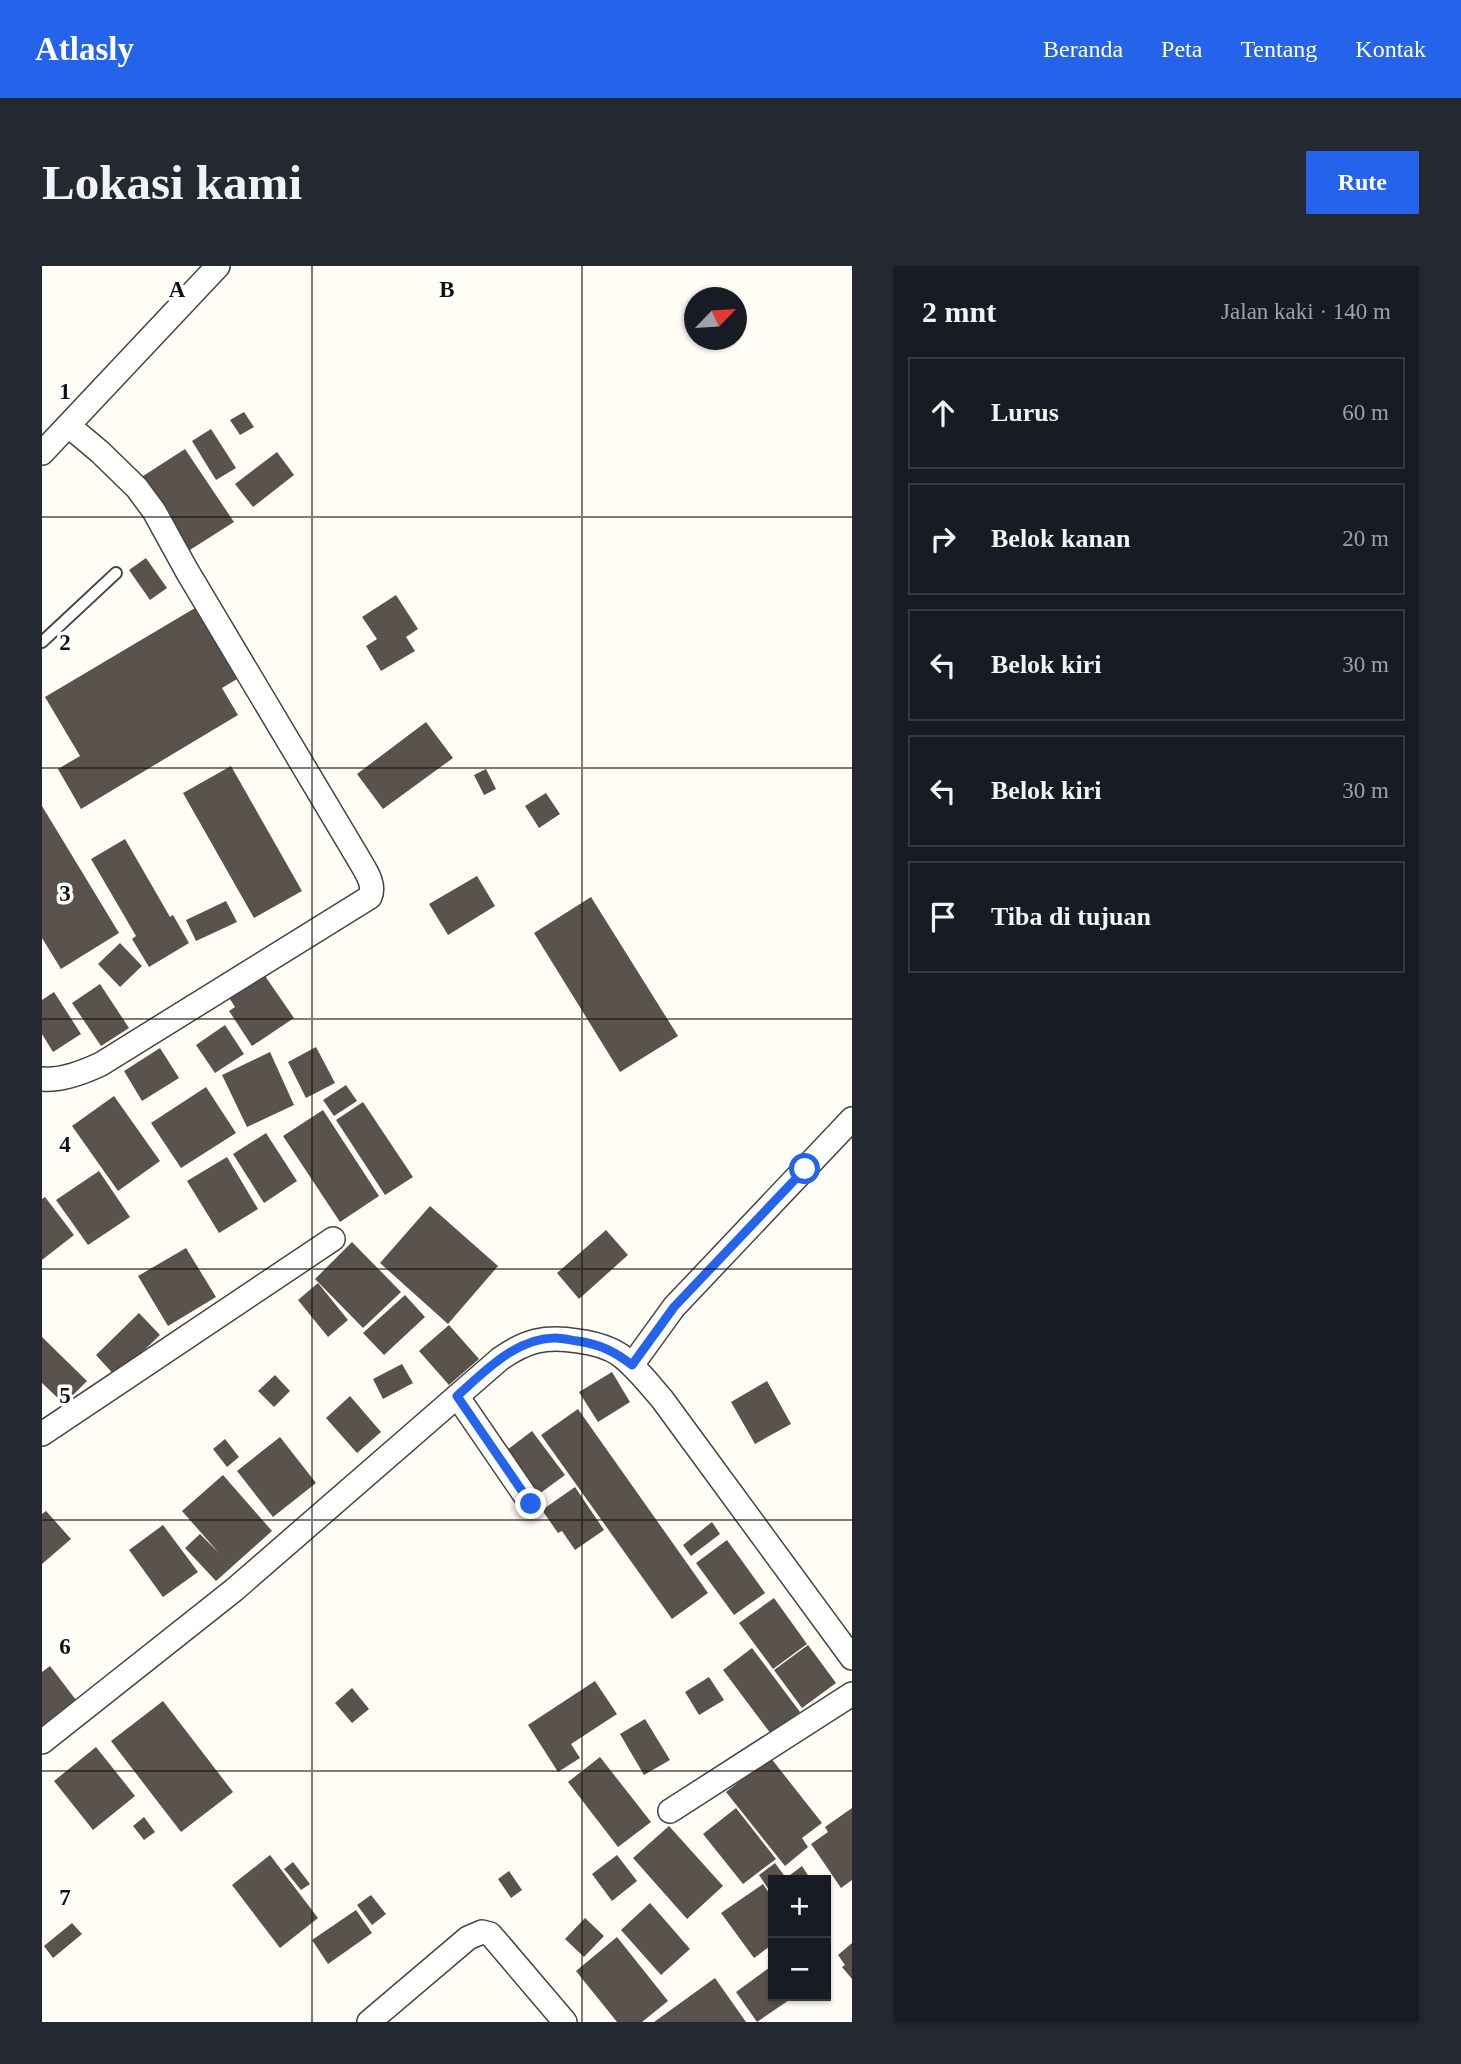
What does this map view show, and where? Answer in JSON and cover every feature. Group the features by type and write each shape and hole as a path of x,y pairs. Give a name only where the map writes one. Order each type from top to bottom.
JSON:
{"street":[{"path":"42,453 218,266"},
{"path":"42,1079 52,1080 101,1064 370,897 373,892 372,881 154,512 138,488 69,426"},
{"path":"632,1365 674,1307 852,1119"},
{"path":"42,1434 333,1239"},
{"path":"42,1742 234,1590 511,1351 540,1340 554,1338 596,1344 617,1353 632,1365 662,1399 852,1658"},
{"path":"457,1396 531,1504"},
{"path":"670,1811 852,1693"},
{"path":"369,2022 468,1938 481,1931 490,1934 565,2022"}],"lane":[{"path":"42,642 116,573"}],"building":[{"path":"244,412 254,427 240,435 230,420"},
{"path":"211,429 236,468 216,480 192,441"},
{"path":"185,449 234,522 182,555 140,478"},
{"path":"277,452 294,475 253,507 235,484"},
{"path":"146,558 167,588 150,600 129,570"},
{"path":"396,595 418,629 406,637 415,651 381,671 366,646 377,639 362,617"},
{"path":"195,608 237,679 222,688 238,715 81,809 58,769 80,756 45,697"},
{"path":"426,722 453,758 383,809 357,774"},
{"path":"231,766 302,891 254,918 183,793"},
{"path":"486,769 496,789 484,795 474,775"},
{"path":"546,793 560,814 539,828 525,806"},
{"path":"42,806 119,933 61,969 42,938"},
{"path":"125,839 170,917 173,915 189,943 149,967 132,939 136,936 91,859"},
{"path":"477,876 495,906 448,935 429,904"},
{"path":"591,897 678,1036 620,1072 534,933"},
{"path":"226,901 237,922 196,941 186,920"},
{"path":"120,943 142,966 120,987 98,964"},
{"path":"263,973 294,1018 252,1046 229,1011 235,1007 228,996"},
{"path":"100,984 129,1028 101,1046 72,1003"},
{"path":"54,992 81,1034 53,1052 42,1034 42,1000"},
{"path":"225,1025 244,1054 215,1073 196,1045"},
{"path":"316,1047 335,1083 306,1098 288,1062"},
{"path":"160,1048 179,1078 142,1101 124,1071"},
{"path":"270,1052 294,1105 247,1127 222,1075"},
{"path":"346,1085 357,1101 334,1116 323,1100"},
{"path":"206,1087 236,1133 181,1168 151,1123"},
{"path":"114,1096 160,1161 118,1191 72,1126"},
{"path":"363,1102 413,1177 385,1195 336,1120"},
{"path":"323,1110 379,1196 340,1222 283,1136"},
{"path":"266,1133 297,1181 264,1203 233,1154"},
{"path":"227,1157 258,1209 219,1233 187,1181"},
{"path":"99,1171 130,1217 88,1245 56,1200"},
{"path":"45,1197 74,1235 42,1260 42,1199"},
{"path":"430,1206 498,1266 448,1324 380,1263"},
{"path":"606,1230 628,1255 579,1299 557,1273"},
{"path":"352,1242 401,1292 363,1328 315,1279"},
{"path":"186,1248 216,1297 168,1326 138,1276"},
{"path":"318,1283 348,1320 328,1337 298,1300"},
{"path":"405,1295 425,1317 384,1355 363,1333"},
{"path":"139,1313 160,1335 116,1377 96,1355"},
{"path":"449,1325 479,1359 449,1385 419,1351"},
{"path":"42,1337 87,1381 64,1404 42,1383"},
{"path":"402,1364 413,1383 383,1399 373,1379"},
{"path":"612,1372 630,1402 598,1422 579,1392"},
{"path":"275,1375 290,1391 274,1407 258,1391"},
{"path":"767,1381 791,1424 755,1444 731,1402"},
{"path":"350,1396 381,1432 357,1453 326,1418"},
{"path":"578,1409 708,1593 672,1619 541,1435"},
{"path":"532,1431 565,1475 535,1497 503,1453"},
{"path":"280,1437 316,1483 273,1517 237,1471"},
{"path":"225,1439 239,1457 227,1467 213,1449"},
{"path":"223,1475 272,1531 216,1581 185,1548 200,1534 219,1553 182,1511"},
{"path":"575,1487 604,1530 575,1550 562,1531 558,1533 542,1510"},
{"path":"46,1511 71,1539 42,1564 42,1514"},
{"path":"712,1522 720,1534 691,1556 683,1545"},
{"path":"163,1525 198,1572 163,1597 129,1550"},
{"path":"727,1540 765,1593 734,1615 696,1563"},
{"path":"774,1598 807,1644 773,1669 739,1623"},
{"path":"808,1645 836,1683 802,1708 774,1670"},
{"path":"752,1648 800,1712 771,1734 723,1670"},
{"path":"50,1666 76,1700 42,1726 42,1672"},
{"path":"709,1677 724,1700 699,1715 685,1692"},
{"path":"595,1681 617,1714 571,1744 580,1758 558,1772 528,1725"},
{"path":"352,1688 369,1709 352,1723 335,1703"},
{"path":"163,1701 233,1792 181,1832 111,1741"},
{"path":"645,1719 670,1760 644,1775 620,1734"},
{"path":"96,1747 135,1796 93,1830 54,1781"},
{"path":"600,1757 651,1822 618,1847 568,1782"},
{"path":"770,1757 822,1823 802,1838 808,1847 785,1866 726,1792"},
{"path":"736,1808 776,1859 743,1884 703,1834"},
{"path":"852,1808 852,1880 841,1888 811,1844 828,1832 825,1827"},
{"path":"144,1817 155,1832 144,1840 133,1826"},
{"path":"669,1826 723,1886 687,1919 633,1858"},
{"path":"270,1855 318,1918 280,1948 232,1885"},
{"path":"617,1855 637,1881 612,1901 592,1874"},
{"path":"293,1862 310,1884 301,1890 284,1869"},
{"path":"775,1863 784,1875 768,1875 768,1888 759,1875"},
{"path":"802,1866 808,1875 790,1875"},
{"path":"509,1871 522,1890 511,1898 498,1879"},
{"path":"763,1884 768,1892 768,1948 754,1958 721,1913"},
{"path":"371,1895 386,1914 372,1925 357,1905"},
{"path":"650,1903 690,1949 661,1975 621,1930"},
{"path":"356,1910 372,1933 328,1964 312,1940"},
{"path":"585,1918 604,1936 584,1957 565,1939"},
{"path":"72,1923 82,1934 53,1958 44,1946"},
{"path":"617,1937 668,2001 642,2022 617,2022 576,1971"},
{"path":"852,1943 852,1979 842,1967 845,1965 838,1955"},
{"path":"768,1969 768,2001 788,2001 757,2022 736,1992"},
{"path":"715,1978 746,2022 654,2022"}],"route":[{"path":"531,1504 457,1396 511,1351 540,1340 554,1338 596,1344 617,1353 632,1365 674,1307 805,1169"}]}
